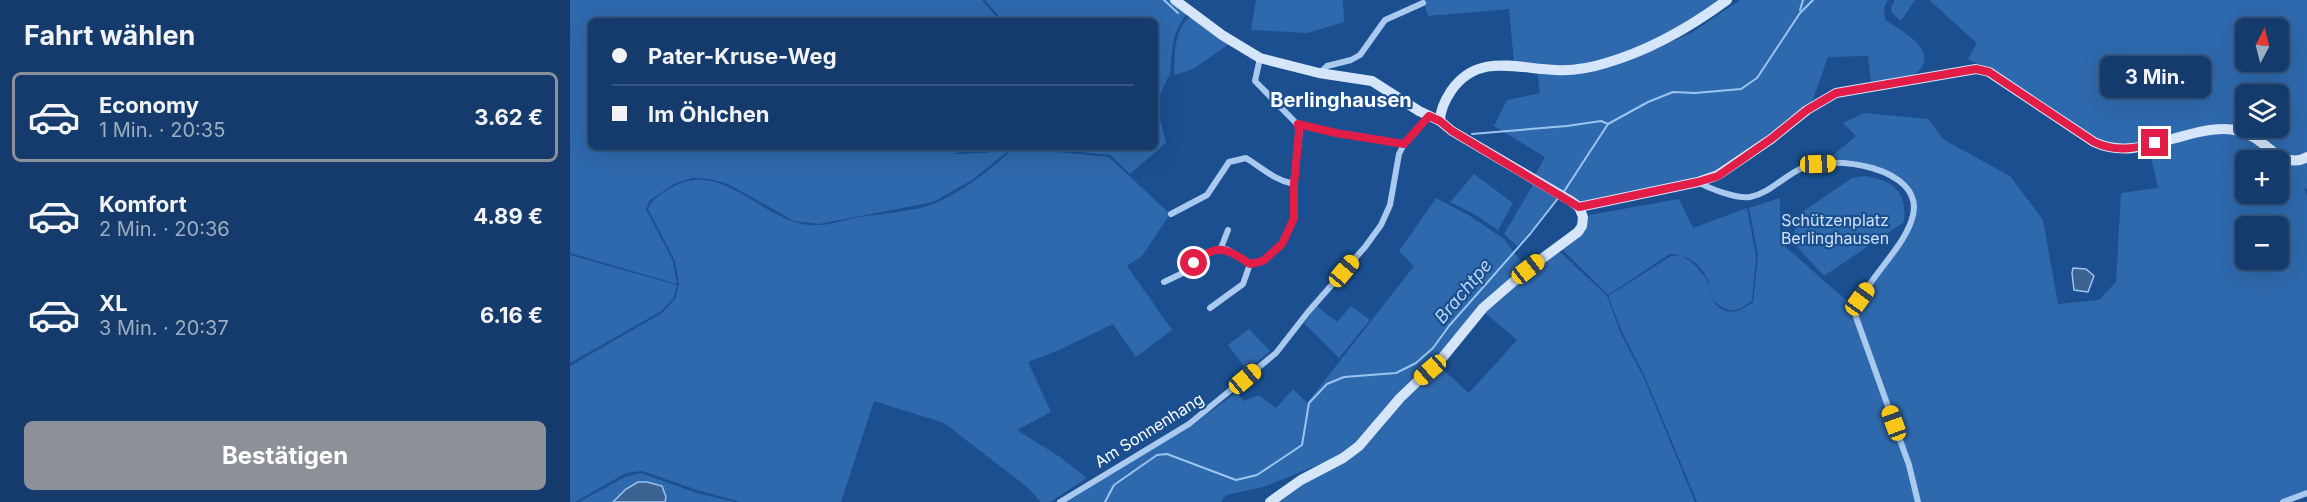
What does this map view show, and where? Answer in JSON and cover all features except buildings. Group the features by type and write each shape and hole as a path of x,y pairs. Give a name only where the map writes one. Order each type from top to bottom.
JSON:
{"street":[{"path":"1175,0 1238,46 1260,58 1319,74 1372,81 1575,204 1583,220 1578,232 1528,269 1489,302 1443,357 1400,398 1359,446 1343,458 1301,480 1270,502"},
{"path":"1440,121 1446,98 1459,81 1472,72 1508,64 1563,70 1606,63 1675,36 1727,0"},
{"path":"1319,74 1327,66 1352,60 1360,55 1385,20 1424,3"},
{"path":"1260,58 1255,81 1298,124 1404,144"},
{"path":"1575,204 1698,182 1718,176 1771,139 1807,110 1836,93 1976,69 1989,72 2105,148 2137,148 2204,131 2227,129 2254,138 2284,159 2298,161 2307,157"},
{"name":"Am Sonnenhang","path":"1060,502 1190,424 1276,353 1381,225 1388,210 1399,154 1404,144 1429,116"},
{"path":"1164,282 1185,272 1204,254 1221,248 1250,264 1263,261 1282,244 1294,218 1298,124"},
{"path":"1171,214 1207,195 1229,162 1234,160 1246,158 1270,176 1294,184"},
{"path":"1698,182 1718,193 1749,197 1775,185 1803,167 1846,163 1894,175 1907,189 1914,205 1911,222 1889,260 1860,299 1856,317 1909,465 1918,502"},
{"path":"1221,248 1228,230"},
{"path":"1210,308 1243,284 1250,264"},
{"path":"2283,502 2307,493"}],"green space":[{"path":"570,0 982,0 997,18 588,18 588,150 981,150 951,154 1010,150 972,180 933,202 819,224 794,221 728,184 710,179 692,178 674,184 650,200 646,209 673,261 677,284 570,253"},
{"path":"985,0 1172,0 1188,13 1175,35 1170,76 1158,100 1158,18 1000,18"},
{"path":"1256,0 1343,0 1344,22 1307,33 1251,30"},
{"path":"1423,0 1722,0 1687,23 1645,45 1581,67 1555,69 1514,62 1509,9 1428,16"},
{"path":"1740,0 1888,0 1884,8 1885,20 1918,44 1925,60 1921,68 1912,76 1871,82 1868,56 1828,57 1812,102 1716,172 1697,179 1580,203 1535,175 1545,157 1494,126 1507,100 1540,93 1537,69 1558,74 1649,52 1693,32"},
{"path":"1895,0 1915,0 1901,21 1892,13 1891,8"},
{"path":"1929,0 2307,0 2307,189 2304,188 2307,196 2307,491 2279,502 1920,502 1858,317 1861,300 1915,215 1915,199 1910,186 1899,176 1886,170 1871,165 1825,162 1856,136 1843,123 1864,113 1928,119 1944,140 2010,176 2043,220 2058,304 2099,300 2116,282 2121,193 2158,188 2149,149 2130,144 2103,143 1996,73 1968,59 1977,43"},
{"path":"1191,16 1229,44 1193,69 1174,75 1178,35"},
{"path":"1158,112 1166,143 1158,150"},
{"path":"1012,150 1109,157 1170,214 1142,256 1127,266 1172,330 1136,357 1113,324 1028,362 1051,412 1017,430 1060,457 1087,478 1050,502 1041,502 1027,487 944,423 874,401 841,502 741,502 642,471 626,473 575,502 570,502 570,366 662,313 675,299 679,284 675,261 648,209 657,197 671,188 691,181 709,181 728,187 781,216 800,223 824,225 928,206 957,192"},
{"path":"1060,150 1158,150 1130,174 1110,155"},
{"path":"1474,174 1513,203 1498,230 1450,202"},
{"name":"Schützenplatz Berlinghausen","path":"1866,176 1884,181 1897,190 1903,203 1904,222 1824,276 1791,240 1802,212 1852,178"},
{"path":"1533,185 1557,198 1549,211 1517,246 1504,234"},
{"path":"1436,198 1470,216 1504,239 1525,267 1427,369 1387,405 1349,449 1333,459 1263,487 1226,495 1221,502 1062,502 1190,427 1237,392 1244,401 1259,395 1276,408 1293,389 1307,403 1414,266 1399,251"},
{"path":"1780,198 1780,242 1856,309 1918,502 1697,502 1645,377 1623,334 1608,296 1671,256 1679,255 1670,254 1608,295 1562,249 1585,228 1589,215 1679,199 1693,228 1747,208 1756,256 1752,301 1740,308 1730,310 1721,307 1711,299 1716,305 1726,311 1736,311 1753,302 1758,255 1749,208","holes":["1683,256 1686,257 1705,273 1710,286 1695,265"]},
{"path":"1558,250 1607,296 1621,334 1644,378 1695,502 1276,502 1305,479 1333,467 1399,404 1441,368 1469,393 1517,340 1484,312"},
{"path":"570,255 677,285 673,299 660,312 570,363"},
{"path":"1317,306 1337,322 1351,306 1370,320 1339,358 1304,323"},
{"path":"1249,329 1270,351 1247,370 1228,345"},
{"path":"641,473 697,493 735,502 665,502 666,497 662,487 640,483 629,487 613,502 579,502 625,477"}],"shaded area":[{"path":"2073,268 2086,269 2094,276 2088,292 2074,290"},
{"path":"638,482 662,486 666,497 665,502 613,502 626,489"}],"waterway":[{"path":"1164,0 1178,13"},
{"path":"1800,10 1803,0"},
{"name":"Brachtpe","path":"1563,193 1608,124 1648,102 1673,92 1695,93 1741,89 1757,78 1800,13 1813,0"},
{"path":"1472,134 1601,121 1608,124"},
{"name":"Brachtpe","path":"1105,502 1114,485 1157,455 1167,454 1236,480 1257,475 1302,445 1309,403 1327,384 1344,377 1396,373 1416,363 1433,348 1449,326 1530,234 1559,197"}],"district":[{"name":"Berlinghausen","path":"1341,100"}],"route":[{"path":"1194,263 1204,254 1221,248 1250,264 1263,261 1282,244 1294,218 1298,124 1404,144 1429,116 1579,207 1718,176 1771,139 1807,110 1836,93 1976,69 1989,72 2105,148 2127,149 2155,143"}]}
